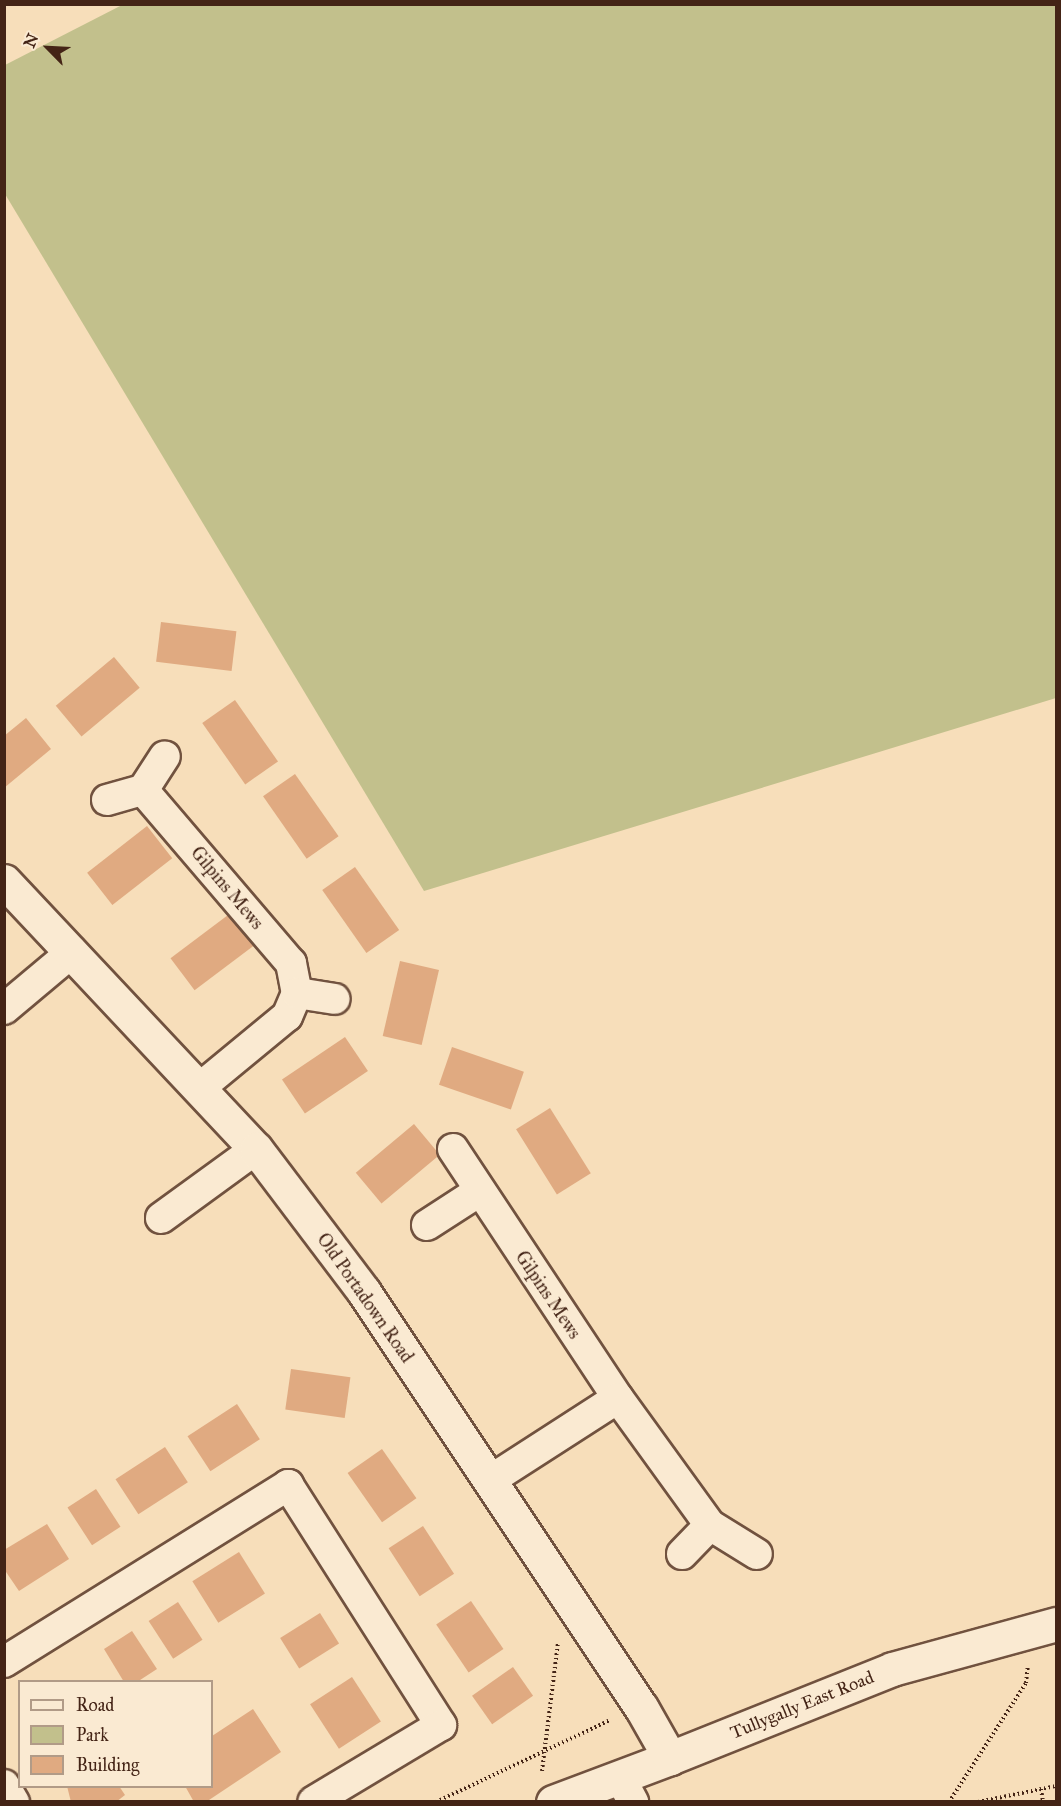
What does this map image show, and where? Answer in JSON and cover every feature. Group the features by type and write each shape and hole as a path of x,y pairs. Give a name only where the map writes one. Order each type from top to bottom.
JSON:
{"main road":[{"name":"Old Portadown Road","path":"4,881 202,1086 256,1149 364,1292 570,1604 641,1707 670,1758"},
{"name":"Tullygally East Road","path":"547,1790 627,1790 670,1758 892,1669 1044,1627"}],"street":[{"path":"107,800 143,790 165,756"},
{"name":"Gilpins Mews","path":"143,790 291,963 297,993"},
{"path":"4,1009 72,952"},
{"path":"202,1086 287,1016 297,993 335,999"},
{"path":"161,1218 256,1149"},
{"name":"Gilpins Mews","path":"453,1149 478,1192 618,1398 710,1525 757,1554"},
{"path":"427,1225 478,1192"},
{"path":"489,1481 618,1398"},
{"path":"4,1662 288,1485 441,1725 313,1802"},
{"path":"682,1554 710,1525"},
{"path":"4,1785 14,1802"}],"path":[{"path":"547,1790 544,1750 559,1634 570,1604"},
{"path":"949,1802 1026,1683 1044,1627"},
{"path":"436,1802 641,1707"},
{"path":"978,1802 1056,1786"},
{"path":"1041,1789 1043,1802"}],"green space":[{"path":"124,4 1056,5 1056,698 424,891 5,194 5,65"}],"building":[{"path":"161,622 236,631 232,671 156,662"},
{"path":"114,657 140,688 81,736 56,706"},
{"path":"235,700 278,761 245,784 202,723"},
{"path":"26,718 51,749 4,788 4,736"},
{"path":"295,774 339,836 307,859 263,796"},
{"path":"147,826 172,858 112,905 87,873"},
{"path":"355,867 399,930 366,953 322,890"},
{"path":"232,912 256,944 195,990 171,958"},
{"path":"400,961 439,970 422,1045 383,1036"},
{"path":"345,1037 368,1071 305,1113 282,1079"},
{"path":"452,1047 524,1072 511,1110 439,1085"},
{"path":"550,1108 591,1173 557,1194 516,1129"},
{"path":"414,1124 440,1155 381,1203 356,1173"},
{"path":"291,1369 350,1377 345,1418 285,1410"},
{"path":"237,1404 260,1439 210,1471 188,1436"},
{"path":"165,1447 188,1482 138,1514 116,1479"},
{"path":"382,1449 416,1498 382,1522 348,1473"},
{"path":"96,1489 121,1527 92,1545 67,1508"},
{"path":"47,1524 69,1559 19,1591 4,1569 4,1550"},
{"path":"423,1526 454,1574 420,1596 389,1548"},
{"path":"239,1552 265,1594 218,1623 192,1581"},
{"path":"471,1601 503,1649 469,1673 436,1624"},
{"path":"178,1602 203,1640 173,1659 149,1621"},
{"path":"320,1613 339,1644 299,1668 280,1638"},
{"path":"132,1631 157,1669 140,1680 123,1680 104,1649"},
{"path":"513,1667 533,1696 492,1724 472,1696"},
{"path":"352,1677 381,1721 339,1749 310,1704"},
{"path":"253,1709 281,1752 206,1802 194,1802 186,1788 213,1788 213,1735"},
{"path":"68,1788 120,1788 125,1795 116,1802 71,1802"}]}
